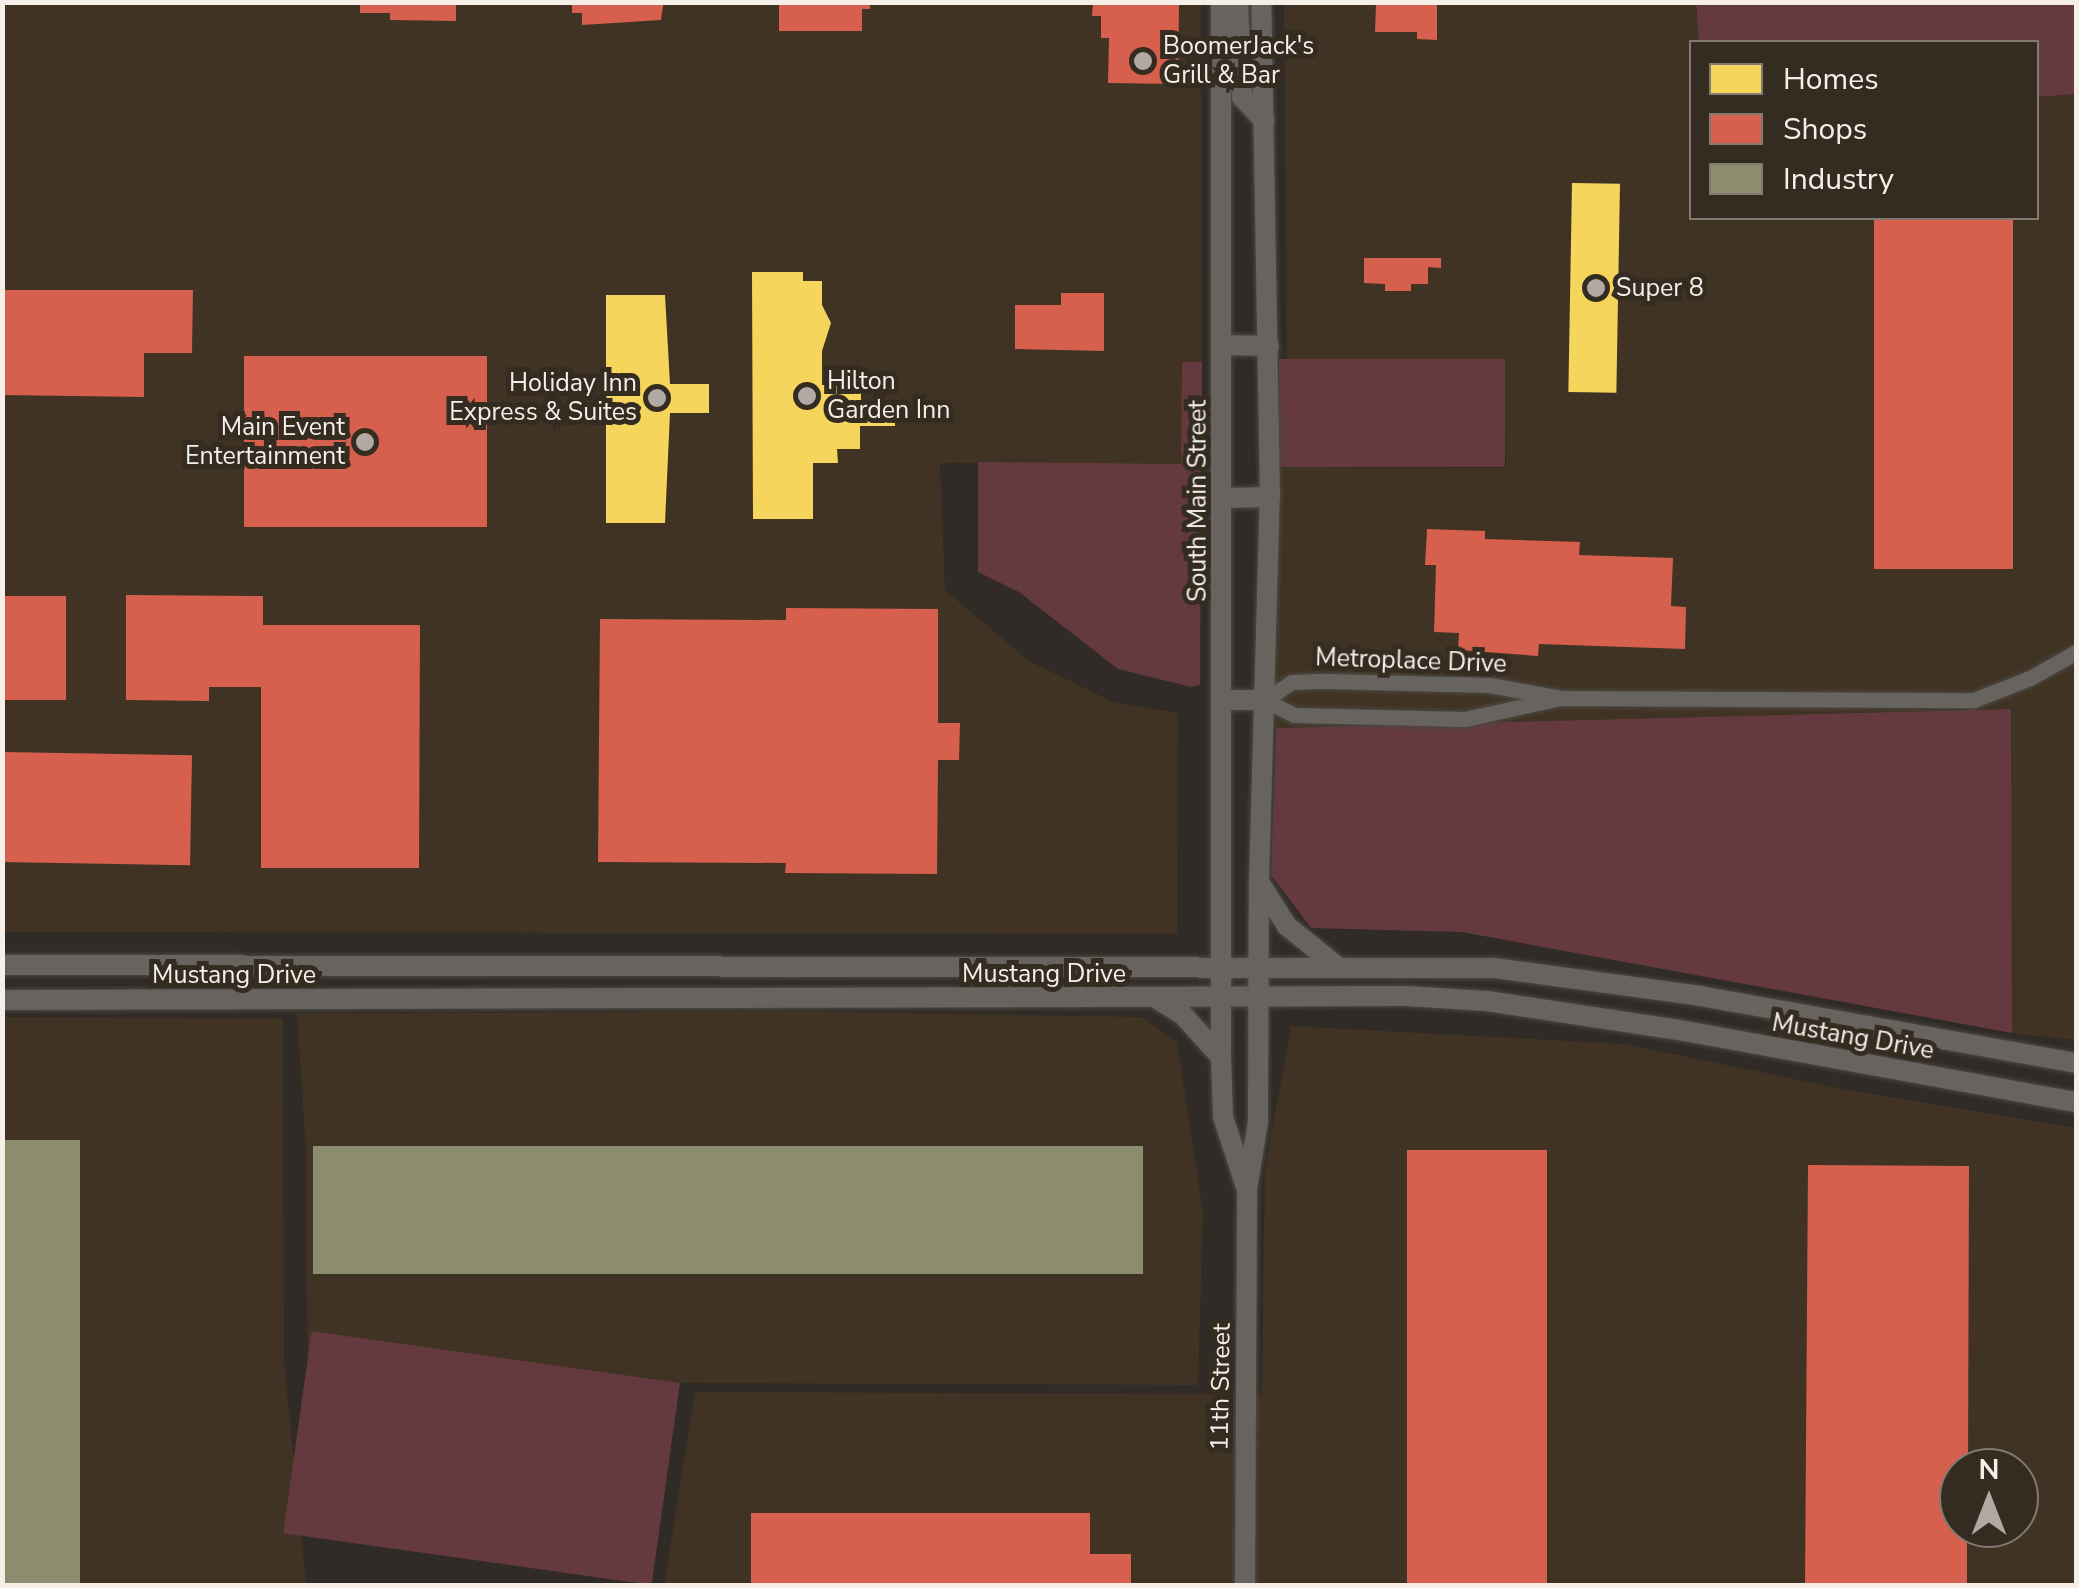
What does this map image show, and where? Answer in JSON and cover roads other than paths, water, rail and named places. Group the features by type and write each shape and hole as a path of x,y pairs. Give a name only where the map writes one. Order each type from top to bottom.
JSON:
{"main road":[{"name":"South Main Street","path":"1220,998 1221,2"},
{"path":"1238,2 1242,97 1264,121"},
{"path":"1258,998 1270,497 1260,2"},
{"path":"1222,345 1268,346"},
{"path":"1223,498 1270,497"},
{"path":"1222,700 1265,700"},
{"path":"1258,882 1287,926 1338,967"},
{"name":"Mustang Drive","path":"2,965 1494,968 1700,996 2076,1063"},
{"path":"495,966 496,1000"},
{"name":"Mustang Drive","path":"2,1000 1406,996 1487,1001 1679,1030 2076,1102"},
{"name":"11th Street","path":"1220,998 1223,1117 1247,1190"},
{"name":"11th Street","path":"1245,1586 1247,1190 1258,1121 1258,998"},
{"path":"1157,999 1183,1015 1221,1057"}],"street":[{"name":"Metroplace Drive","path":"1561,698 1465,719 1294,716 1265,700 1292,682 1326,681 1489,685 1561,698 1974,700 2032,677 2076,652"}],"place":[{"name":"BoomerJack's Grill & Bar","path":"1143,61"},
{"name":"Super 8","path":"1596,288"},
{"name":"Hilton Garden Inn","path":"807,396"},
{"name":"Holiday Inn Express & Suites","path":"657,398"},
{"name":"Main Event Entertainment","path":"365,442"}]}
